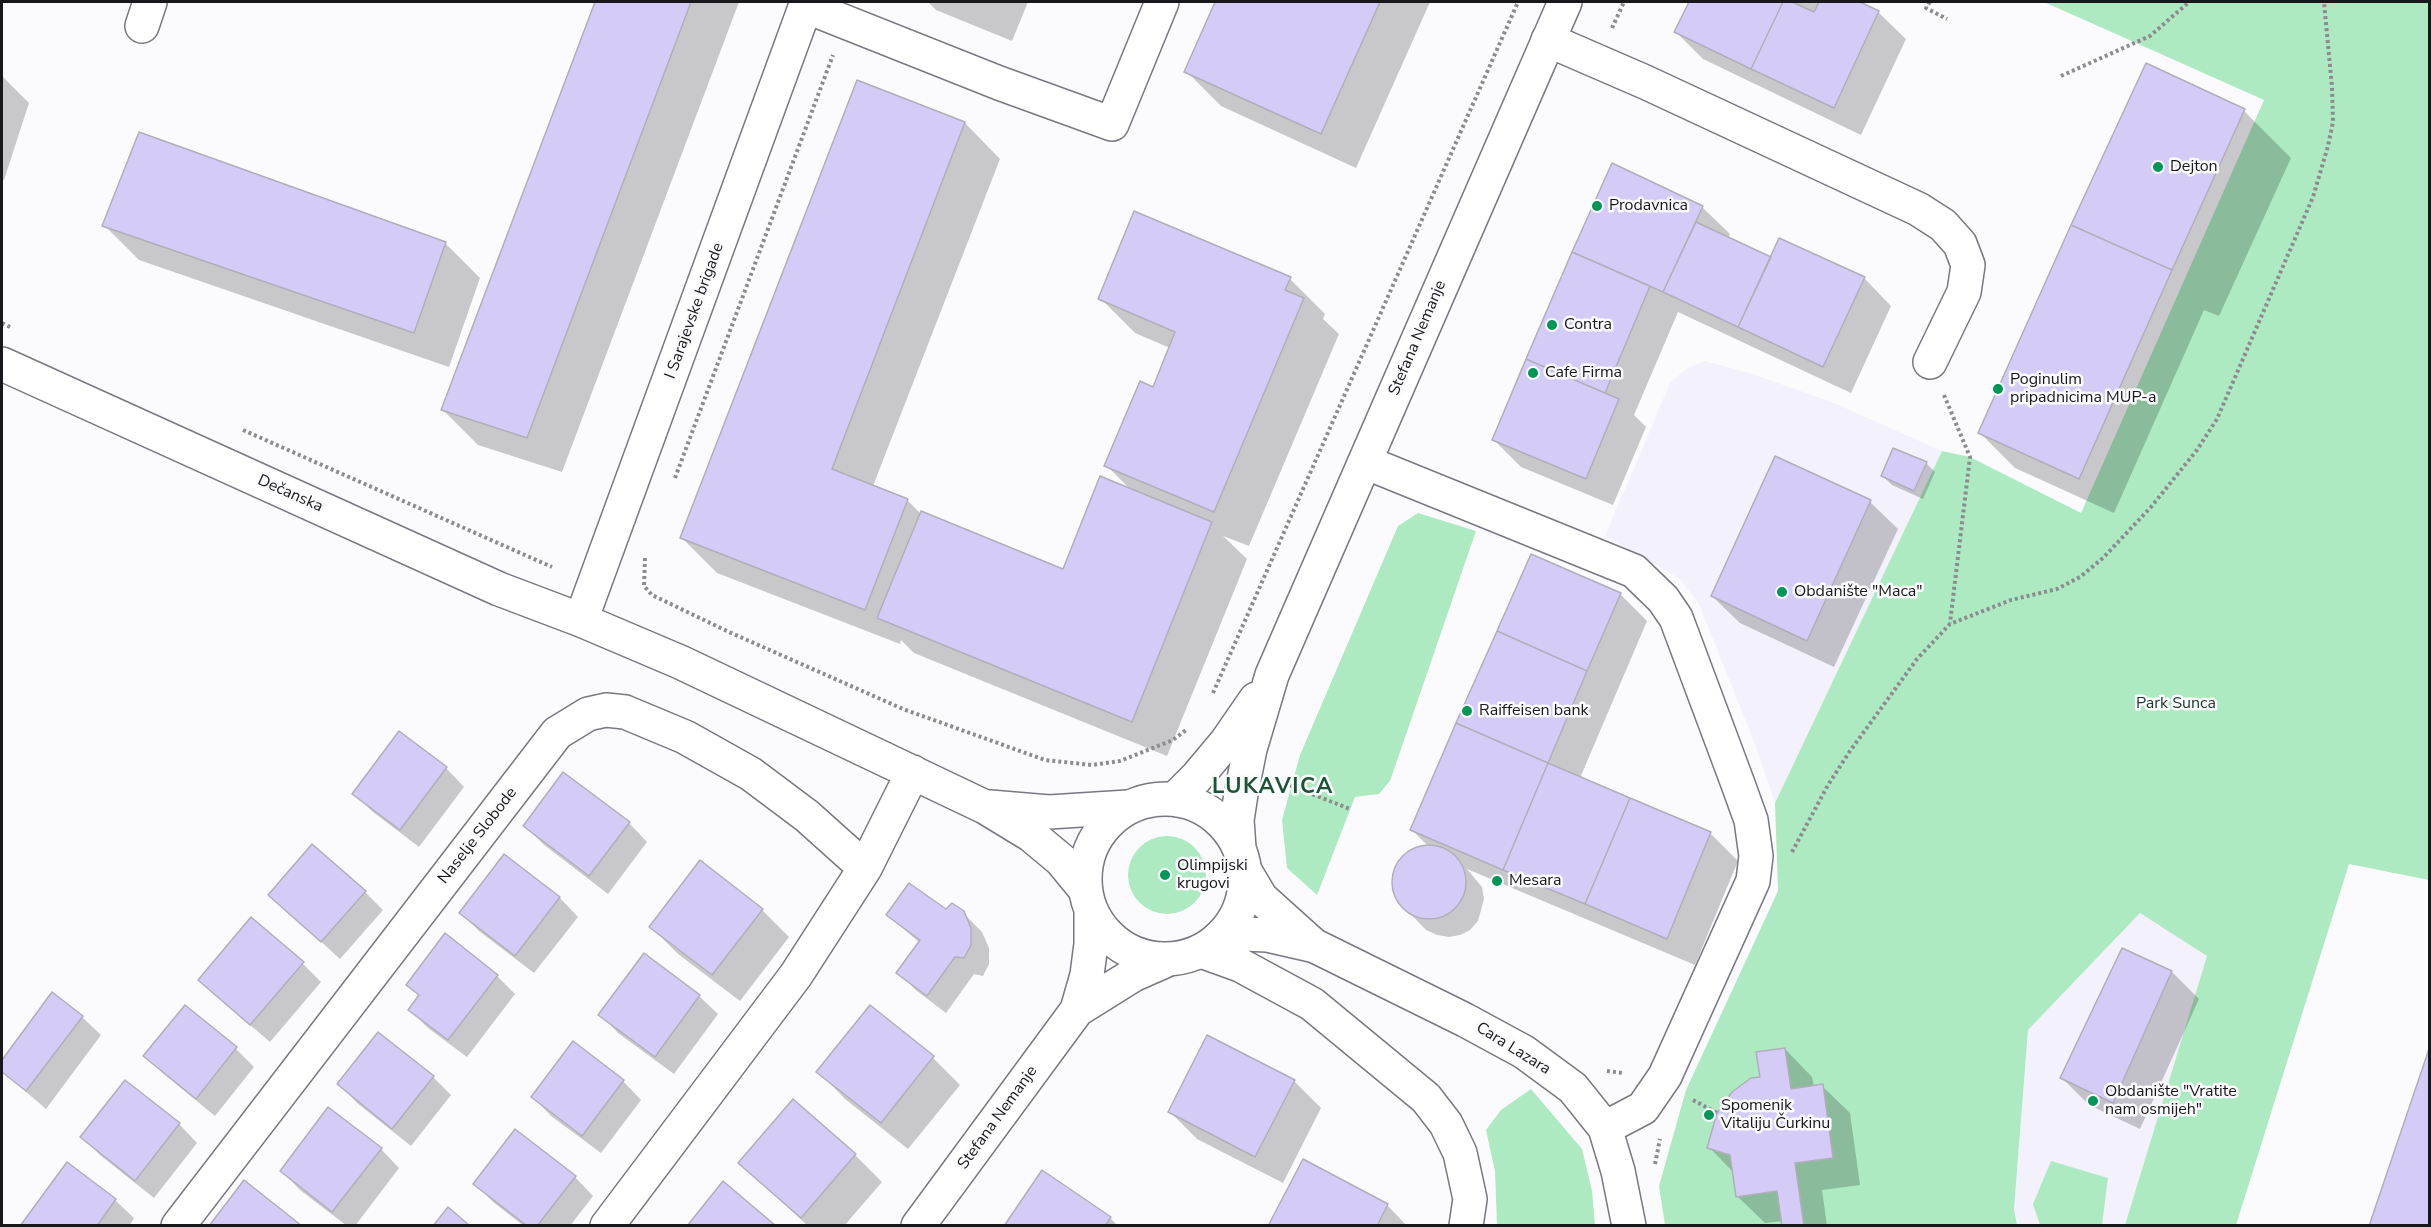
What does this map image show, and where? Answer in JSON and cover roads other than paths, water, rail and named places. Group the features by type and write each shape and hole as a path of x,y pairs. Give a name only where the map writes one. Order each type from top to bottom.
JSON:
{"street":[{"path":"806,4 845,22 1112,124 1162,2"},
{"name":"Stefana Nemanje","path":"1242,860 1237,820 1241,794 1272,675 1565,2"},
{"name":"I Sarajevske brigade","path":"581,620 806,4"},
{"path":"1548,40 1645,82 1918,209 1943,225 1960,244 1968,265 1964,292 1930,362"},
{"name":"Dečanska","path":"2,364 500,589 680,662 985,807 1031,835 1061,860 1087,900"},
{"path":"1365,462 1634,571 1664,599 1676,618 1738,784 1752,829 1756,856 1752,881 1665,1076 1643,1108 1605,1128"},
{"name":"Stefana Nemanje","path":"1175,799 1227,741 1272,675"},
{"name":"Naselje Slobode","path":"178,1226 557,733 588,714 606,710 625,712 694,742 751,774 807,816 865,868"},
{"path":"607,1226 796,975 865,868 913,772"},
{"path":"1150,799 1175,799 1196,804 1214,815 1229,830 1242,860 1244,889 1240,908 1232,924 1210,945 1185,957 1167,960 1144,957 1122,947 1104,932 1087,900 1085,863 1094,840 1108,821 1128,807 1150,799"},
{"path":"985,807 1049,812 1128,807"},
{"name":"Cara Lazara","path":"1242,860 1261,898 1315,946"},
{"name":"Stefana Nemanje","path":"918,1226 1077,1010 1087,975 1091,944 1087,900"},
{"name":"Cara Lazara","path":"1210,945 1244,934 1266,935 1315,946 1524,1052 1573,1088 1605,1128 1618,1171 1629,1226"},
{"path":"1210,945 1240,965 1312,1004 1426,1098 1446,1124 1460,1153 1470,1199 1466,1226"},
{"name":"Stefana Nemanje","path":"1077,1010 1133,975 1167,960"}],"place":[{"name":"Dejton","path":"2158,167"},
{"name":"Prodavnica","path":"1597,206"},
{"name":"Contra","path":"1552,325"},
{"name":"Cafe Firma","path":"1533,373"},
{"name":"Poginulim pripadnicima MUP-a","path":"1998,389"},
{"name":"Obdanište \"Maca\"","path":"1782,592"},
{"name":"Raiffeisen bank","path":"1467,711"},
{"name":"Olimpijski krugovi","path":"1165,875"},
{"name":"Mesara","path":"1497,881"},
{"name":"Obdanište \"Vratite nam osmijeh\"","path":"2093,1101"},
{"name":"Spomenik Vitaliju Čurkinu","path":"1709,1115"}],"district":[{"name":"LUKAVICA","path":"1273,788"}],"park label":[{"name":"Park Sunca","path":"2176,704"}]}
